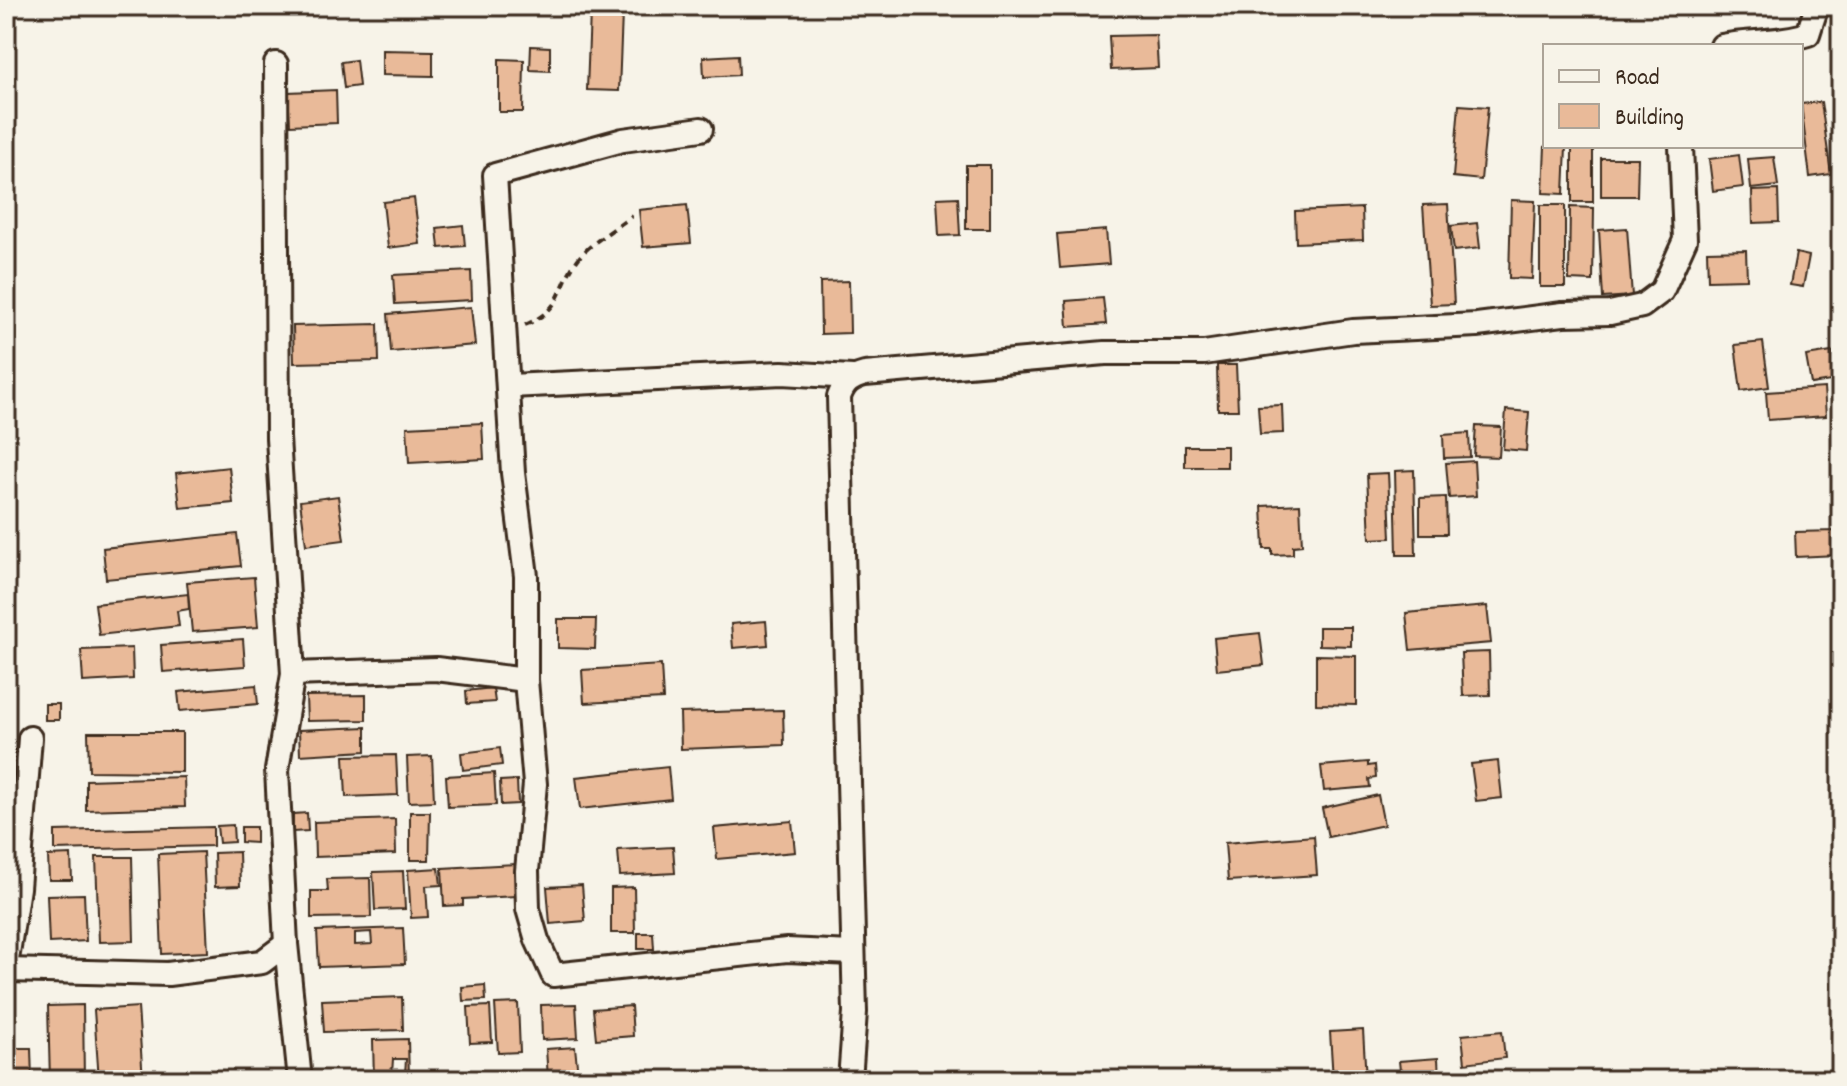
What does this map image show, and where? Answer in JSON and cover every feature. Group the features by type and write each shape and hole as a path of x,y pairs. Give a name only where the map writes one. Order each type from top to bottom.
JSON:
{"street":[{"path":"1732,44 1790,40 1808,34 1817,6"},
{"path":"276,64 278,438 293,674 277,770 286,944 300,1080"},
{"path":"701,129 623,140 495,175 513,473 526,576 526,680 535,784 527,871 528,909 537,940 553,975 787,950 852,953"},
{"path":"510,386 782,373 852,377 1090,354 1204,353 1353,331 1477,325 1563,314 1610,313 1642,306 1662,291 1685,240 1681,148"},
{"path":"850,1080 855,1012 839,397 843,386 852,377"},
{"path":"293,674 436,669 526,680"},
{"path":"30,738 12,884 6,968 168,974 262,962 286,944"},
{"path":"262,962 290,985"}],"path":[{"path":"504,334 544,317 554,305 579,258 632,216"}],"building":[{"path":"590,12 622,13 619,91 587,90"},
{"path":"1156,35 1158,68 1111,70 1109,36"},
{"path":"531,46 550,47 550,71 530,70"},
{"path":"382,50 433,51 433,76 382,75"},
{"path":"738,55 739,75 704,77 703,57"},
{"path":"499,59 524,60 523,112 499,112"},
{"path":"356,60 359,86 344,88 341,62"},
{"path":"336,90 337,123 290,125 288,92"},
{"path":"1821,102 1831,174 1810,177 1803,104"},
{"path":"1459,105 1488,107 1481,180 1453,177"},
{"path":"1545,148 1566,148 1564,194 1543,193"},
{"path":"1572,148 1593,148 1593,202 1572,202"},
{"path":"1739,155 1743,187 1713,191 1709,159"},
{"path":"1774,157 1778,186 1751,189 1748,159"},
{"path":"1601,158 1638,158 1637,196 1601,196"},
{"path":"966,165 990,165 990,229 966,229"},
{"path":"1778,190 1779,222 1753,223 1752,191"},
{"path":"958,197 960,235 939,236 937,198"},
{"path":"414,198 420,244 388,248 383,202"},
{"path":"1511,200 1535,201 1532,279 1509,278"},
{"path":"1448,204 1454,304 1430,305 1423,205"},
{"path":"687,205 691,243 643,247 639,210"},
{"path":"1540,205 1565,205 1565,287 1540,287"},
{"path":"1570,207 1594,208 1593,281 1569,280"},
{"path":"1362,208 1363,240 1296,243 1295,211"},
{"path":"1477,223 1480,248 1454,251 1451,226"},
{"path":"463,225 465,246 439,248 437,228"},
{"path":"1627,228 1632,296 1603,298 1599,230"},
{"path":"1106,230 1109,264 1060,268 1057,234"},
{"path":"1746,250 1747,279 1708,280 1707,251"},
{"path":"1796,253 1809,256 1803,287 1790,285"},
{"path":"471,271 472,300 395,304 393,275"},
{"path":"849,281 850,333 821,334 820,282"},
{"path":"1103,298 1106,324 1068,327 1066,301"},
{"path":"471,307 475,345 391,352 388,314"},
{"path":"378,324 379,361 294,363 293,326"},
{"path":"1763,342 1769,387 1741,391 1735,345"},
{"path":"1832,352 1837,380 1811,384 1806,356"},
{"path":"1217,365 1236,365 1238,410 1218,410"},
{"path":"1824,388 1826,416 1768,420 1766,392"},
{"path":"1282,405 1283,433 1260,434 1258,406"},
{"path":"1506,410 1529,412 1526,451 1503,449"},
{"path":"482,423 484,459 409,463 407,427"},
{"path":"1476,426 1501,427 1499,457 1474,456"},
{"path":"1469,433 1470,457 1444,458 1443,435"},
{"path":"1185,446 1227,446 1227,467 1185,467"},
{"path":"1474,461 1476,496 1449,498 1446,463"},
{"path":"229,467 233,503 180,508 176,473"},
{"path":"1414,470 1416,555 1397,555 1395,471"},
{"path":"1388,473 1391,538 1370,539 1367,474"},
{"path":"338,496 344,540 306,545 300,501"},
{"path":"1446,497 1447,534 1420,534 1420,498"},
{"path":"1300,504 1302,545 1293,546 1293,554 1272,555 1272,549 1264,549 1262,506"},
{"path":"1836,531 1837,555 1796,557 1795,532"},
{"path":"237,534 241,566 106,579 103,548"},
{"path":"254,577 258,627 192,632 187,582"},
{"path":"188,594 189,609 177,611 179,626 99,635 95,604"},
{"path":"1487,606 1491,643 1410,650 1406,613"},
{"path":"558,619 596,619 595,649 558,648"},
{"path":"766,621 768,645 733,648 731,624"},
{"path":"1319,627 1351,627 1351,646 1319,645"},
{"path":"1260,633 1264,665 1217,670 1214,638"},
{"path":"243,639 245,666 163,672 161,645"},
{"path":"132,648 133,679 83,682 81,650"},
{"path":"1489,652 1490,695 1463,696 1461,653"},
{"path":"1316,655 1356,656 1356,705 1316,704"},
{"path":"661,665 663,699 584,703 582,670"},
{"path":"256,685 258,704 180,711 178,692"},
{"path":"493,688 495,702 467,704 466,691"},
{"path":"366,695 366,720 307,721 306,696"},
{"path":"45,704 59,704 59,720 45,720"},
{"path":"783,710 784,745 681,749 680,713"},
{"path":"366,727 366,751 300,755 299,730"},
{"path":"88,732 182,732 182,772 89,771"},
{"path":"500,748 502,765 463,770 461,753"},
{"path":"396,755 398,795 346,797 344,756"},
{"path":"432,756 434,801 409,802 407,757"},
{"path":"1498,761 1502,798 1476,801 1471,764"},
{"path":"1368,762 1368,766 1375,765 1376,778 1369,779 1370,787 1324,791 1321,766"},
{"path":"668,767 671,799 580,809 576,777"},
{"path":"494,773 496,805 448,807 446,776"},
{"path":"184,777 185,807 86,810 86,780"},
{"path":"517,780 518,804 501,805 500,781"},
{"path":"1378,795 1384,825 1328,837 1322,808"},
{"path":"410,812 430,812 429,860 410,860"},
{"path":"307,813 308,831 293,832 293,814"},
{"path":"395,819 396,854 315,857 314,822"},
{"path":"792,821 795,852 717,859 714,828"},
{"path":"233,825 234,842 219,843 217,826"},
{"path":"213,827 213,846 55,850 55,831"},
{"path":"241,827 256,827 256,843 241,842"},
{"path":"1314,836 1317,875 1228,881 1225,843"},
{"path":"673,847 675,873 620,876 618,850"},
{"path":"203,852 208,952 162,954 158,854"},
{"path":"239,852 240,886 215,887 214,853"},
{"path":"71,855 72,880 49,880 48,856"},
{"path":"96,857 132,857 134,941 99,942"},
{"path":"515,864 516,896 463,899 463,905 444,906 442,868"},
{"path":"439,868 441,885 426,886 428,917 411,918 408,870"},
{"path":"403,871 405,909 375,910 373,872"},
{"path":"370,878 371,917 311,918 311,891 328,891 327,879"},
{"path":"582,885 585,921 550,924 547,887"},
{"path":"634,887 635,933 611,933 611,888"},
{"path":"84,894 86,941 49,943 47,895"},
{"path":"403,928 405,964 319,967 317,931","holes":["371,932 372,944 355,945 355,933"]},
{"path":"638,933 653,933 654,949 638,949"},
{"path":"485,985 486,1000 463,1001 462,987"},
{"path":"402,997 403,1030 324,1032 322,1000"},
{"path":"518,1003 520,1052 498,1053 495,1004"},
{"path":"576,1004 578,1038 542,1040 541,1005"},
{"path":"83,1005 84,1080 50,1080 48,1006"},
{"path":"490,1006 492,1042 470,1043 468,1007"},
{"path":"631,1006 633,1036 596,1039 593,1009"},
{"path":"138,1007 143,1080 99,1080 94,1010"},
{"path":"1363,1030 1366,1080 1333,1080 1330,1032"},
{"path":"1502,1031 1505,1058 1465,1063 1462,1035"},
{"path":"408,1039 409,1080 374,1080 373,1040","holes":["393,1059 406,1059 405,1074 392,1074"]},
{"path":"575,1047 578,1075 548,1078 546,1049"},
{"path":"6,1048 31,1048 32,1080 6,1080"},
{"path":"1438,1058 1439,1080 1401,1080 1399,1061"}]}
